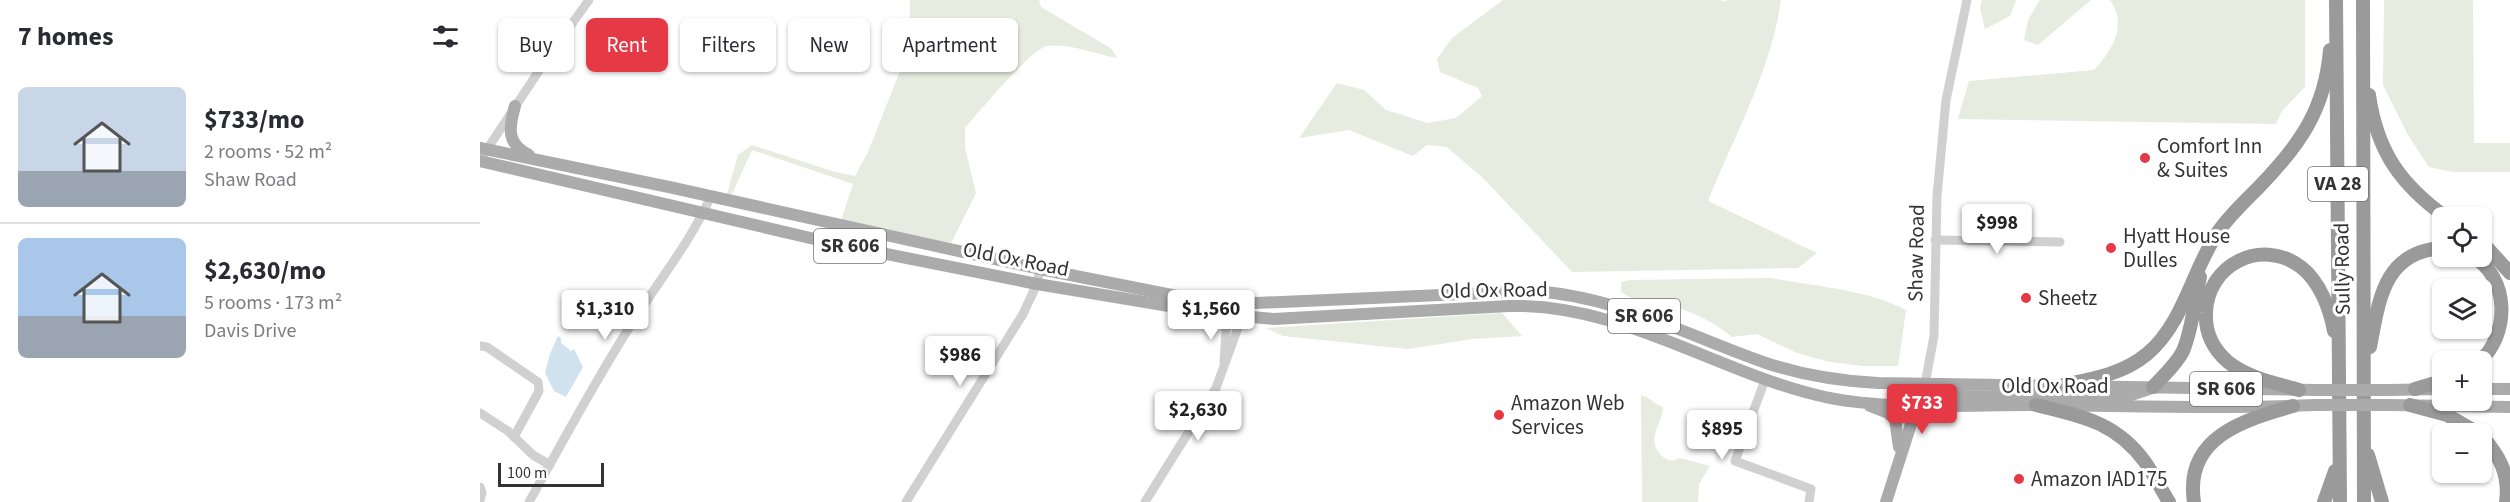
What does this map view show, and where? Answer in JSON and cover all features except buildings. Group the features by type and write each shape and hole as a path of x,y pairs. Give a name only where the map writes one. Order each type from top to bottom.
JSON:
{"highway":[{"name":"Sully Road","path":"2363,0 2364,502"},
{"name":"Sully Road","path":"2336,3 2340,502"},
{"path":"2063,385 2112,374 2136,362 2149,352 2172,325 2207,249 2230,217 2291,153 2310,122 2326,72 2336,3"},
{"path":"2363,42 2371,112 2385,153 2415,192 2433,207"},
{"path":"2153,387 2172,368 2182,352 2189,332 2207,249"},
{"path":"2365,372 2377,306 2391,275 2412,256 2432,249"},
{"path":"2492,253 2510,273"},
{"path":"2299,390 2245,373 2227,361 2210,339 2205,326 2208,294 2216,278 2231,264 2241,258 2267,254 2284,258 2311,276 2323,296 2332,321 2339,362"},
{"path":"2486,267 2502,294 2504,307 2500,332 2489,351"},
{"path":"2415,389 2432,384"},
{"path":"2036,405 2077,415 2113,429 2145,462 2169,502"},
{"path":"2409,405 2447,415 2461,423"},
{"path":"2194,502 2194,475 2205,451 2217,438 2232,427 2249,419 2293,406"},
{"path":"2364,438 2382,502"},
{"path":"2324,502 2332,484 2340,445"},
{"path":"2492,449 2502,462 2508,478 2506,502"}],"main road":[{"path":"515,106 510,125 511,140 519,149 542,160"},
{"name":"Old Ox Road","path":"482,155 542,160 1040,269 1192,299 1247,303 1532,291 1558,292 1634,312 1793,371 1859,382 2299,390 2432,389"},
{"name":"Old Ox Road","path":"482,155 836,243 1037,284 1227,315 1253,318 1548,306 1609,320 1765,380 1826,397 1854,401 1917,405 2510,407"},
{"path":"1227,315 1236,307 1247,303"},
{"name":"Shaw Road","path":"1886,502 1925,384"},
{"path":"1917,405 1922,400 1942,396 2121,398 2153,387"},
{"path":"2492,389 2510,389"},
{"path":"1854,401 1885,411 1895,419 1898,427 1900,456"}],"street":[{"path":"482,155 589,0"},
{"name":"Shaw Road","path":"1925,384 1934,336 1935,240 1944,116 1948,83 1967,0"},
{"path":"529,502 569,428 627,331 704,212 711,196"},
{"path":"1935,240 2060,242"},
{"path":"906,502 1023,314 1037,284 1040,269"},
{"path":"1224,368 1227,315"},
{"path":"1145,502 1208,401 1224,368 1239,325 1253,318"},
{"path":"480,346 487,347 538,382 539,391 513,436"},
{"path":"1765,380 1735,461 1811,489 1809,502"},
{"path":"480,413 513,436 532,455 550,465"},
{"path":"480,487 482,493 480,500"}],"shaded area":[{"path":"910,0 1039,0 1041,7 1112,49 1117,58 1073,47 1047,46 1040,49 1018,69 1018,18 910,18"},
{"path":"1503,0 1721,0 1723,2 1727,0 1781,0 1761,77 1708,201 1817,253 1798,268 1572,272 1484,179 1447,147 1427,145 1413,156 1349,130 1299,138 1337,83 1364,90 1386,110 1428,123 1456,118 1482,96 1478,88 1440,72 1437,59 1452,38"},
{"path":"1982,0 2016,0 2010,16 1985,29 1980,8"},
{"path":"2040,0 2091,0 2038,45 2024,40 2028,20"},
{"path":"2110,0 2305,0 2305,87 2282,111 2276,124 1958,119 1969,81 2094,70 2107,55 2116,37 2118,19"},
{"path":"2384,0 2473,0 2474,143 2510,143 2510,172 2453,172 2429,167 2408,135 2383,85"},
{"path":"900,72 1015,72 965,128 965,148 976,193 951,243 841,220 853,184 752,150 732,194 727,194 738,155 752,145 835,172 855,176 868,152"},
{"path":"1771,278 1874,297 1906,310 1898,366 1863,366 1830,362 1797,353 1757,334 1732,337 1712,323 1690,312 1668,305 1634,299 1621,292 1621,282 1630,280"},
{"path":"1502,313 1522,336 1473,339 1408,349 1283,336 1266,328"},
{"path":"1641,395 1663,407 1654,438 1655,445 1663,457 1671,461 1680,458 1710,466 1699,484 1698,502 1642,502"}],"water":[{"path":"558,336 561,338 561,343 571,351 574,349 583,367 566,397 554,391 545,373"}],"place":[{"name":"Comfort Inn & Suites","path":"2145,158"},
{"name":"Hyatt House Dulles","path":"2111,248"},
{"name":"Sheetz","path":"2026,298"},
{"name":"Amazon Web Services","path":"1499,415"},
{"name":"Amazon IAD175","path":"2019,479"}]}
